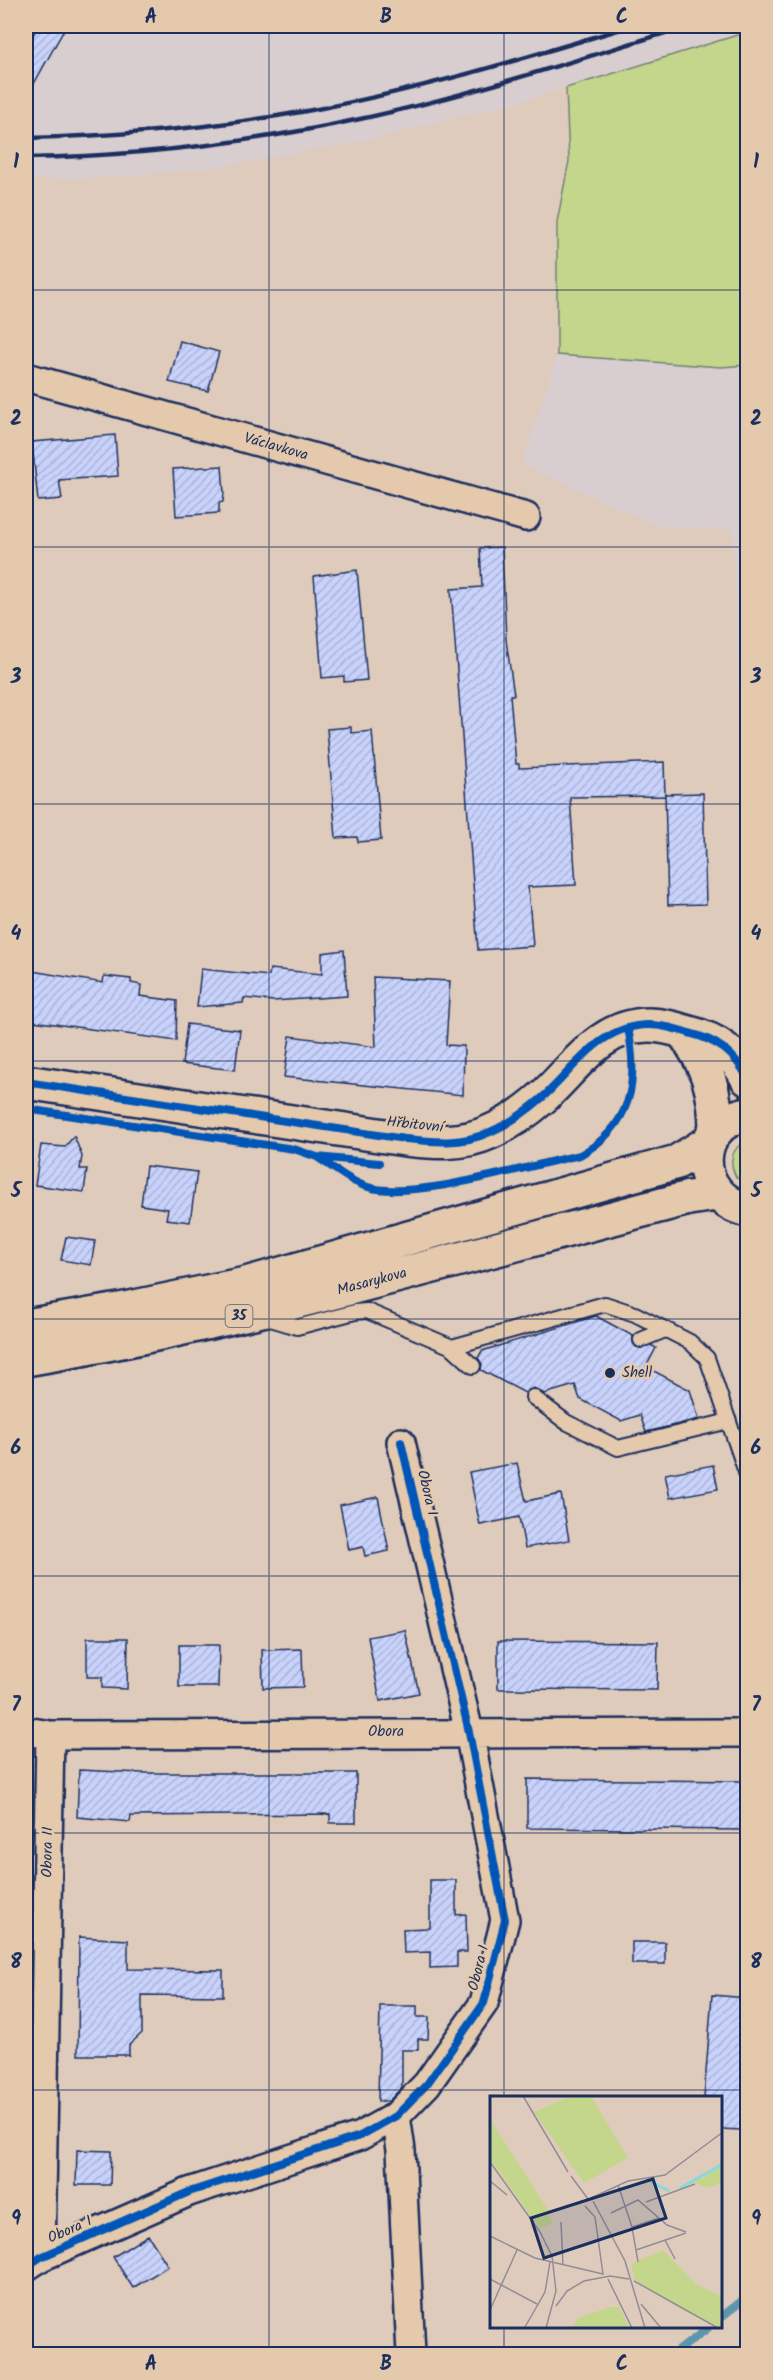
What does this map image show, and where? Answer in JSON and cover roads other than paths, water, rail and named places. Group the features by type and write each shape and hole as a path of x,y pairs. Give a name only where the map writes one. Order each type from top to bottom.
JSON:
{"main road":[{"name":"Hřbitovní","path":"26,1082 405,1138 456,1142 488,1133 524,1112 544,1096 578,1060 614,1033 628,1028 647,1025 683,1032 724,1047 734,1057 747,1079"},
{"path":"683,1032 709,1074 715,1101 712,1136"},
{"name":"35","path":"26,1326 125,1309 246,1284 676,1162 712,1136 726,1122 747,1114"},
{"name":"35","path":"712,1136 705,1156 705,1170 737,1212"},
{"name":"Masarykova","path":"26,1359 133,1341 250,1314 668,1204 737,1212"}],"street":[{"name":"Václavkova","path":"26,377 526,517"},
{"name":"Obora I","path":"33,2262 189,2192 360,2136 396,2116 427,2084 484,2003 505,1920 469,1732 401,1442"},
{"name":"Obora","path":"38,1733 747,1733"},
{"name":"Obora II","path":"33,2262 38,1733"},
{"path":"396,2116 401,2150 411,2355"}],"lane":[{"path":"452,1347 509,1337 566,1320 605,1304 665,1330 690,1342 707,1358 747,1478"},
{"path":"250,1314 297,1327 367,1311 452,1347 473,1366"},
{"path":"641,1340 665,1330"},
{"path":"533,1398 566,1422 618,1448 729,1421"}],"waterway":[{"path":"722,2316 748,2296"},
{"path":"674,2354 707,2329"}],"railway":[{"path":"26,138 164,130 233,123 301,112 426,85 631,26"},
{"path":"26,158 194,147 277,135 360,119 484,88 688,26"}],"place":[{"name":"Shell","path":"610,1373"}]}
